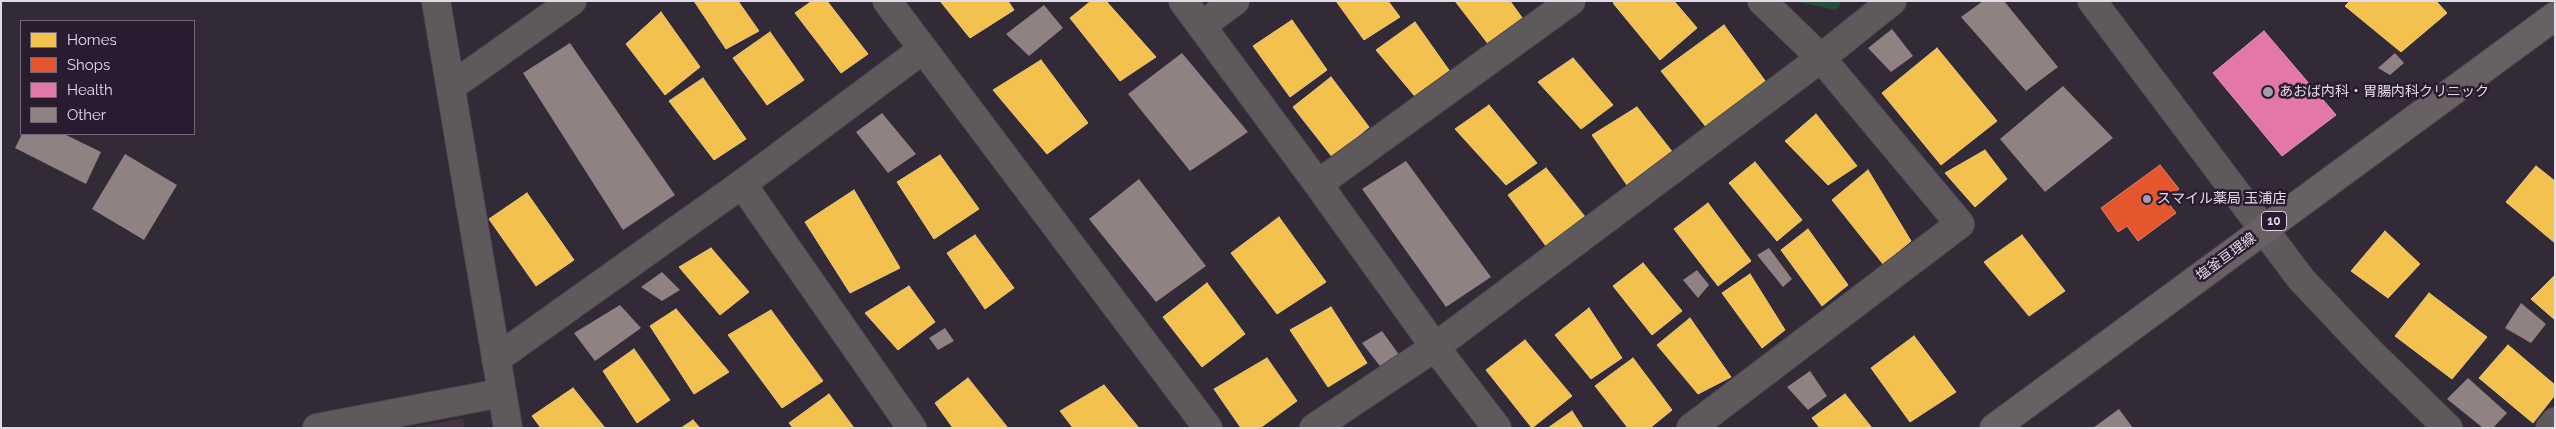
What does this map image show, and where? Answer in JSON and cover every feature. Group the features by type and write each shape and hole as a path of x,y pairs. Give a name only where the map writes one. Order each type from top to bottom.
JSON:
{"main road":[{"name":"塩釜亘理線","path":"1994,428 2555,16"}],"street":[{"path":"436,1 452,86 508,428"},
{"path":"452,86 572,1"},
{"path":"887,1 1208,428"},
{"path":"1183,1 1318,184 1435,348 1497,428"},
{"path":"1201,26 1235,1"},
{"path":"1318,184 1571,1"},
{"path":"1691,428 1960,224 1821,58 1762,1"},
{"path":"1314,428 1435,348 1821,58 1892,1"},
{"path":"2092,1 2262,230 2301,279 2364,347 2448,428"},
{"path":"496,359 742,184 922,50"},
{"path":"742,184 912,428"},
{"path":"316,428 502,393"},
{"path":"2550,428 2555,422"}],"shaded area":[{"path":"463,418 465,428 410,428"}],"green space":[{"path":"1793,1 1842,1 1836,10"}],"building: Homes":[{"path":"694,1 738,1 759,31 726,49"},
{"path":"812,1 827,1 868,54 841,73 795,13"},
{"path":"940,1 1008,1 1014,10 970,38"},
{"path":"1091,1 1106,1 1156,57 1120,81 1070,18"},
{"path":"1336,1 1388,1 1400,17 1364,40"},
{"path":"1455,1 1510,1 1523,19 1489,45"},
{"path":"1616,1 1674,1 1697,28 1660,60 1613,3"},
{"path":"2350,1 2436,1 2447,13 2401,52 2345,6"},
{"path":"661,12 700,67 665,95 626,44"},
{"path":"1292,20 1327,70 1290,97 1253,46"},
{"path":"1415,22 1451,73 1418,100 1376,50"},
{"path":"1724,25 1766,82 1707,128 1661,71"},
{"path":"770,32 804,80 767,105 733,58"},
{"path":"1937,48 1997,121 1941,165 1882,93"},
{"path":"1573,58 1613,105 1581,129 1538,82"},
{"path":"1041,60 1088,123 1047,154 993,90"},
{"path":"1331,77 1369,127 1333,158 1293,107"},
{"path":"703,78 746,139 714,160 669,101"},
{"path":"1489,105 1537,163 1506,185 1455,129"},
{"path":"1637,107 1674,154 1627,185 1592,135"},
{"path":"1816,114 1857,166 1828,185 1785,141"},
{"path":"1985,150 2007,179 1975,207 1945,173"},
{"path":"940,155 979,209 934,239 897,182"},
{"path":"1755,162 1802,220 1777,241 1729,183"},
{"path":"2536,166 2555,181 2555,243 2506,202"},
{"path":"1546,168 1586,218 1546,246 1508,195"},
{"path":"1868,170 1911,241 1883,264 1832,200"},
{"path":"854,190 900,268 850,293 805,222"},
{"path":"527,193 574,260 536,286 489,219"},
{"path":"1708,203 1751,261 1718,286 1674,229"},
{"path":"1279,217 1326,282 1277,314 1231,253"},
{"path":"1808,229 1848,285 1822,306 1781,250"},
{"path":"2385,231 2420,264 2388,298 2351,271"},
{"path":"975,235 1014,288 985,309 947,253"},
{"path":"2022,235 2065,291 2029,316 1984,262"},
{"path":"711,248 749,292 720,315 679,267"},
{"path":"1643,263 1682,311 1652,335 1613,286"},
{"path":"1750,274 1785,330 1762,348 1722,293"},
{"path":"2555,275 2555,320 2531,299"},
{"path":"1207,283 1245,334 1202,367 1163,317"},
{"path":"909,286 935,322 898,350 865,313"},
{"path":"2429,293 2487,337 2452,379 2395,336"},
{"path":"1331,307 1367,363 1328,387 1290,330"},
{"path":"1589,308 1622,358 1591,379 1555,335"},
{"path":"676,309 729,372 694,394 650,326"},
{"path":"771,310 823,381 782,408 728,335"},
{"path":"1690,318 1731,377 1698,394 1657,345"},
{"path":"1914,336 1956,392 1910,422 1871,368"},
{"path":"1525,340 1572,396 1532,428 1486,370"},
{"path":"2508,345 2555,385 2555,395 2533,423 2479,378"},
{"path":"634,349 670,400 637,423 603,371"},
{"path":"1267,358 1297,401 1260,428 1241,428 1214,389"},
{"path":"1633,358 1672,410 1650,428 1628,428 1595,386"},
{"path":"968,378 1008,428 953,428 935,403"},
{"path":"1104,385 1139,428 1073,428 1060,411"},
{"path":"573,388 605,428 541,428 532,416"},
{"path":"829,394 854,428 793,428 789,423"},
{"path":"1845,394 1872,428 1820,428 1812,418"},
{"path":"1572,411 1583,428 1548,428"},
{"path":"693,420 700,428 681,428"}],"building: Shops":[{"path":"2160,165 2179,189 2165,199 2176,213 2138,241 2127,226 2118,232 2101,208"}],"building: Health":[{"path":"2264,31 2336,115 2282,156 2213,73"}],"building: Other":[{"path":"1983,1 2004,1 2058,67 2026,91 1961,17"},
{"path":"1044,5 1063,28 1029,56 1006,34"},
{"path":"1892,29 1913,56 1891,72 1868,48"},
{"path":"570,43 675,195 623,230 523,73"},
{"path":"1182,53 1248,132 1190,171 1128,94"},
{"path":"2395,53 2404,63 2390,75 2378,68"},
{"path":"2063,86 2113,138 2045,192 2000,139"},
{"path":"882,113 916,154 888,173 856,132"},
{"path":"22,135 66,135 101,152 86,184 15,148"},
{"path":"125,154 177,185 144,240 92,209"},
{"path":"1406,161 1491,277 1446,307 1362,189"},
{"path":"1139,179 1206,266 1156,302 1089,219"},
{"path":"1769,248 1792,279 1783,287 1757,255"},
{"path":"1697,270 1709,285 1698,298 1683,280"},
{"path":"662,272 680,290 662,301 641,287"},
{"path":"2521,303 2546,324 2531,343 2505,328"},
{"path":"620,305 641,328 595,361 574,333"},
{"path":"945,328 954,341 938,350 929,338"},
{"path":"1382,331 1400,356 1383,370 1362,343"},
{"path":"1810,371 1827,396 1808,410 1787,387"},
{"path":"2468,378 2507,413 2493,428 2483,428 2447,399"},
{"path":"2119,409 2133,428 2093,428"}],"place":[{"name":"あおば内科・胃腸内科クリニック","path":"2268,92"},
{"name":"スマイル薬局 玉浦店","path":"2147,199"}]}
